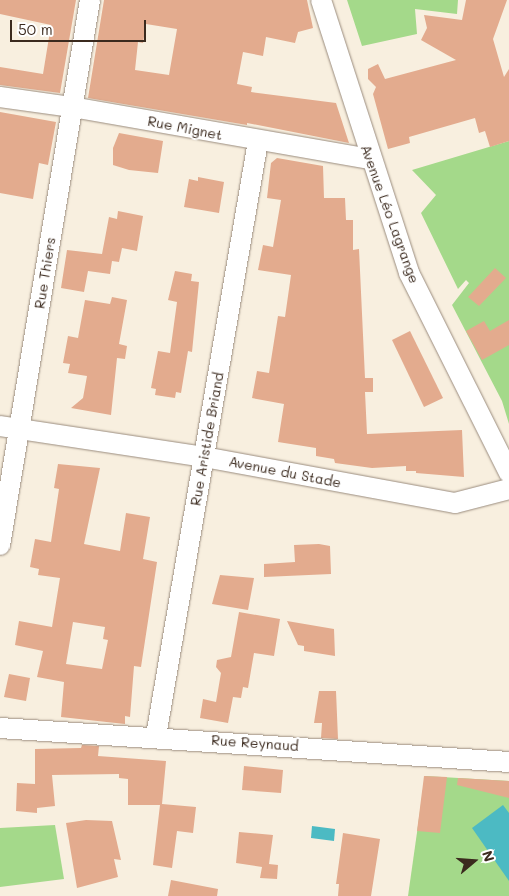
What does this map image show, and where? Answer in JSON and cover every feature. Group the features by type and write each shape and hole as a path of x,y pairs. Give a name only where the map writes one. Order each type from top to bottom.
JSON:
{"street":[{"name":"Rue Thiers","path":"0,545 10,427 72,107 90,0"},
{"name":"Avenue Léo Lagrange","path":"321,0 370,160 409,272 509,474"},
{"name":"Rue Mignet","path":"0,98 72,107 370,160"},
{"name":"Rue Aristide Briand","path":"156,736 258,141"},
{"name":"Avenue du Stade","path":"10,427 204,457 455,502 509,489"},
{"name":"Rue Reynaud","path":"0,728 156,736 509,762"}],"green space":[{"path":"347,0 458,0 457,14 415,9 417,34 362,46"},
{"path":"509,141 509,424 502,401 452,305 469,283 466,280 458,289 421,213 436,195 412,170"},
{"path":"425,776 509,781 509,896 408,896"},
{"path":"55,825 64,879 0,887 0,828"}],"water":[{"path":"503,805 509,813 509,881 472,828"},
{"path":"312,826 335,829 334,841 311,838"}],"building":[{"path":"0,0 76,0 60,93 0,85 0,67 43,74 51,25 0,14"},
{"path":"104,0 307,0 313,28 298,32 295,43 266,37 263,56 243,52 237,84 252,87 251,92 336,103 349,143 247,123 247,125 88,98","holes":["146,24 177,29 169,75 135,70 138,42 143,43"]},
{"path":"466,0 507,0 493,39 504,77 509,69 509,141 490,147 485,131 479,133 475,118 409,137 410,143 388,149 373,94 376,87 368,79 368,69 378,64 385,79 456,60 421,40 427,28 424,15 462,20"},
{"path":"0,112 56,122 48,165 39,163 33,199 0,193"},
{"path":"119,133 163,141 158,173 129,170 113,165 113,148"},
{"path":"277,158 323,166 324,198 345,198 346,220 353,220 353,250 359,249 365,378 373,378 373,392 365,392 367,434 462,430 464,477 416,473 416,471 406,471 406,466 372,468 335,463 334,459 316,456 316,448 278,442 284,404 252,398 257,371 269,373 278,316 285,317 291,275 258,270 263,245 273,247 281,200 267,198 271,163"},
{"path":"198,177 224,182 219,213 184,207 189,179 198,181"},
{"path":"118,211 143,216 137,251 122,248 119,262 112,261 110,274 88,271 84,292 61,288 67,250 102,254 109,217 117,219"},
{"path":"495,268 506,278 479,306 468,297"},
{"path":"175,271 192,274 191,281 199,282 192,352 188,351 181,393 176,392 175,398 155,395 156,389 151,388 158,351 170,353 177,302 168,300"},
{"path":"112,297 127,300 119,344 127,346 125,359 117,358 111,415 71,408 83,398 87,376 68,373 70,364 63,363 68,336 78,338 85,300 110,304"},
{"path":"509,320 509,345 482,360 466,331 484,321 490,331"},
{"path":"410,331 443,398 424,407 392,340"},
{"path":"58,464 100,468 84,544 120,551 126,513 150,517 143,559 157,562 141,667 134,666 130,717 125,716 125,724 61,717 64,682 37,677 43,651 15,645 19,621 52,627 60,578 38,575 39,569 30,567 35,539 51,542 59,489 54,488","holes":["73,622 105,627 103,639 108,640 102,669 66,664"]},
{"path":"319,544 330,546 331,574 264,577 264,564 295,562 294,545"},
{"path":"220,575 254,578 248,610 212,604"},
{"path":"239,612 280,619 274,656 254,653 248,688 243,687 241,698 233,697 228,723 200,718 203,699 216,702 221,673 216,667 217,660 231,657"},
{"path":"287,621 334,629 335,656 304,651 304,646 298,645"},
{"path":"9,674 30,678 26,701 4,697"},
{"path":"319,691 336,691 338,739 321,738 322,723 314,723"},
{"path":"82,745 99,746 98,756 166,761 162,804 196,807 193,833 177,831 172,868 153,865 160,805 128,805 128,779 119,778 119,774 52,775 55,806 37,808 37,813 16,811 17,783 35,784 35,749 81,748"},
{"path":"244,766 283,770 281,793 242,790"},
{"path":"424,776 447,777 440,833 417,831"},
{"path":"458,778 509,781 509,798 457,785"},
{"path":"86,820 112,821 121,860 114,859 118,877 77,888 66,823"},
{"path":"239,832 273,835 269,864 278,865 277,879 260,878 262,867 236,863"},
{"path":"343,833 380,839 371,896 338,896 339,884 336,884"},
{"path":"171,880 218,889 217,896 168,896"}]}
